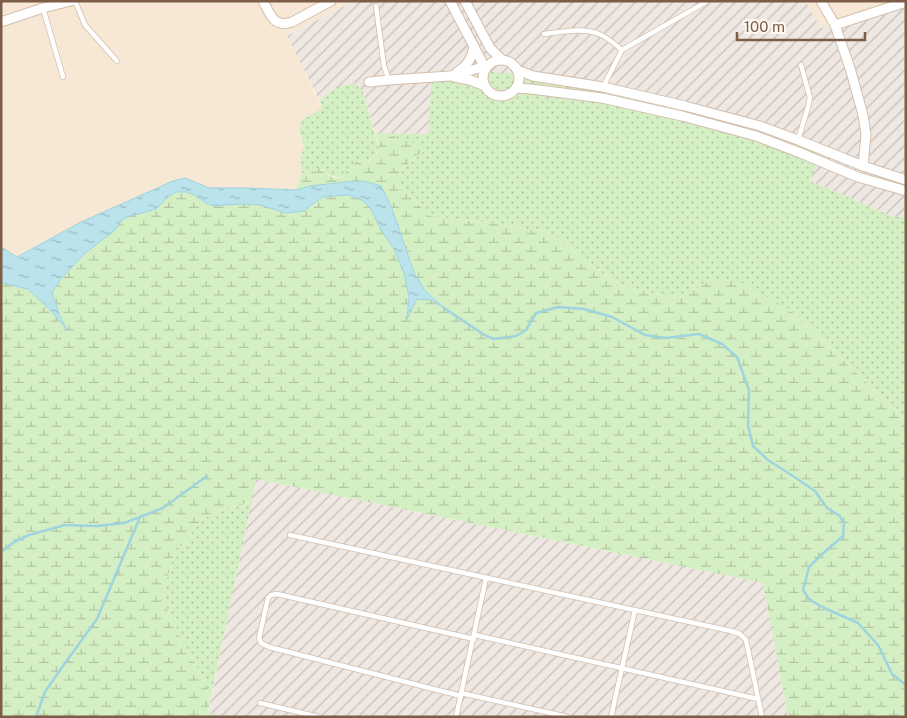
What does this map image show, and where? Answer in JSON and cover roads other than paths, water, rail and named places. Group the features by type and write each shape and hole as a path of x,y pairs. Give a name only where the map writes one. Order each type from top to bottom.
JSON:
{"street":[{"path":"1,22 43,8 73,1"},
{"path":"263,1 274,21 280,24 292,22 331,1"},
{"path":"450,1 484,69 483,79 485,86"},
{"path":"464,1 490,48 502,60"},
{"path":"821,1 835,24 863,115 866,135 863,166"},
{"path":"835,24 900,3"},
{"path":"450,76 470,62 474,46"},
{"path":"369,82 450,76 484,69 492,62 502,60 509,62 517,70 533,76 603,87 760,126 863,166 906,180"},
{"path":"450,76 470,80 485,86 493,94 500,96 507,95 516,88 518,81 517,70"},
{"path":"516,88 602,98 682,116 756,136 858,177 906,192"}],"lane":[{"path":"73,1 85,25 117,61"},
{"path":"603,87 622,50 706,2"},
{"path":"376,6 383,59 389,80"},
{"path":"43,8 63,77"},
{"path":"544,34 578,30 590,31 601,35 622,50"},
{"path":"798,140 810,98 801,65"},
{"path":"290,535 740,634 746,640 762,717"},
{"path":"456,717 486,578"},
{"path":"568,717 461,694 269,647 261,643 259,638 268,598 271,595 277,594 758,698"},
{"path":"611,717 634,610"},
{"path":"260,703 319,717"}],"water":[{"path":"185,178 209,188 296,190 310,186 364,181 381,186 391,206 414,272 425,291 446,309 431,300 417,299 407,319 409,297 404,273 394,249 381,230 371,209 362,200 348,195 323,197 304,211 286,213 260,205 214,206 187,192 176,192 156,209 124,218 114,231 84,254 60,280 52,293 67,330 52,312 28,289 1,283 1,249 3,248 17,257 81,222 173,181"}],"waterway":[{"path":"444,308 486,336 494,339 516,336 526,330 536,313 558,307 584,309 612,317 645,335 666,338 699,334 722,344 737,357 749,390 748,425 753,446 768,460 815,491 827,508 840,516 844,524 843,536 809,567 803,590 809,599 822,607 858,623 878,645 892,674 906,685"},
{"path":"1,552 14,542 29,535 65,525 97,526 124,523 163,508 207,476"},
{"path":"36,717 45,692 97,619 140,517"}]}
